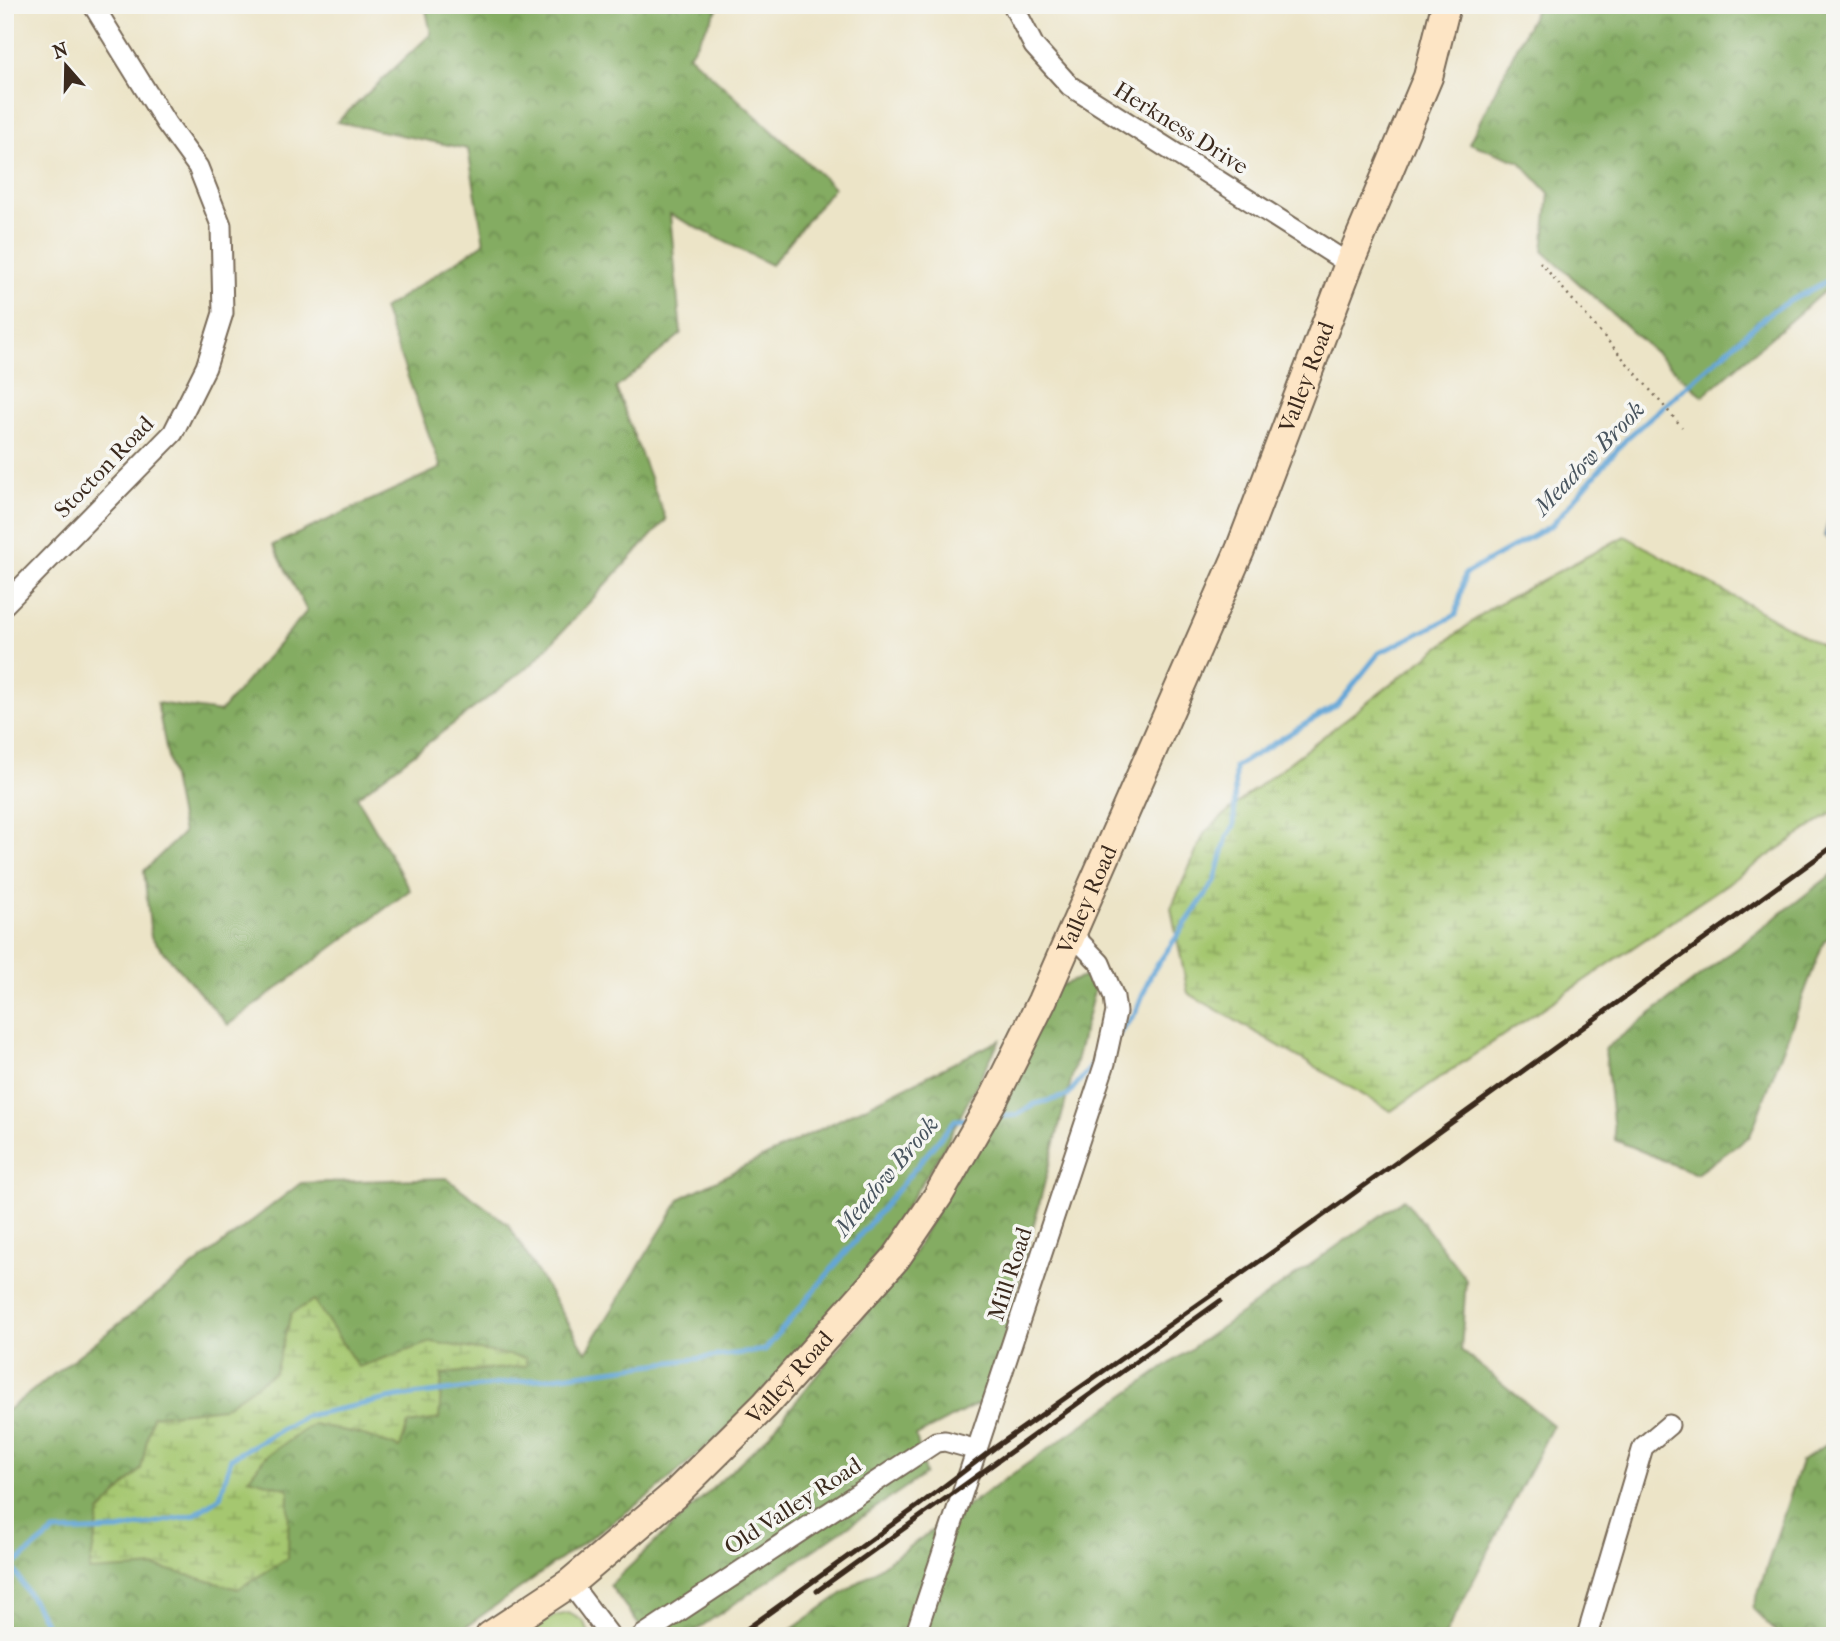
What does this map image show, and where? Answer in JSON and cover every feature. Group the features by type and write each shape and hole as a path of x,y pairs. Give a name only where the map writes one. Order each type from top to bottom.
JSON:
{"main road":[{"name":"Valley Road","path":"490,1636 570,1583 674,1495 765,1405 896,1258 938,1196 995,1096 1073,935 1240,550 1349,264 1428,77 1446,5"}],"street":[{"name":"Stocton Road","path":"5,604 173,433 206,367 223,313 221,225 198,167 166,122 93,5"},
{"name":"Herkness Drive","path":"1013,5 1034,46 1070,86 1349,264"},
{"name":"Mill Road","path":"915,1636 1105,1063 1116,1012 1114,997 1100,963 1073,935"},
{"path":"1588,1633 1643,1447 1669,1425"},
{"name":"Old Valley Road","path":"642,1636 928,1446 945,1441 977,1450"},
{"path":"570,1583 610,1636"}],"path":[{"path":"1539,262 1682,427"}],"green space":[{"path":"425,5 720,5 689,55 834,187 771,265 670,214 681,334 616,388 666,520 532,664 357,797 410,890 228,1025 151,937 144,871 183,833 157,703 220,712 307,611 273,545 441,468 383,309 484,243 468,149 337,122 431,34"},
{"path":"1538,5 1822,5 1835,13 1835,282 1703,396 1543,251 1549,193 1520,162 1469,143"},
{"path":"1625,536 1835,653 1835,811 1391,1111 1188,993 1171,908 1205,832 1251,792 1490,608"},
{"path":"1835,872 1835,934 1824,941 1750,1136 1696,1174 1615,1140 1605,1049"},
{"path":"1099,972 989,1398 916,1436 925,1474 687,1636 647,1636 610,1585 769,1435 912,1256 1055,987"},
{"path":"1000,1040 943,1149 860,1280 745,1412 657,1490 453,1636 5,1636 5,1412 301,1183 446,1178 508,1224 586,1352 681,1198"},
{"path":"1404,1199 1466,1279 1461,1350 1553,1425 1445,1636 782,1636"},
{"path":"314,1300 358,1367 432,1342 526,1358 526,1366 442,1374 439,1419 408,1424 400,1448 360,1434 313,1424 265,1457 249,1478 289,1489 288,1558 238,1589 158,1567 89,1571 100,1512 141,1469 152,1416 223,1408 275,1372 291,1314"},
{"path":"1835,1438 1835,1636 1780,1636 1753,1609 1801,1462"},
{"path":"569,1613 583,1621 591,1636 522,1636 554,1616"}],"water":[{"path":"1835,497 1835,544 1824,536"}],"waterway":[{"name":"Meadow Brook","path":"1119,1034 1136,1012 1151,974 1215,881 1227,837 1234,826 1235,767 1338,704 1379,653 1456,615 1465,574 1552,525 1627,438 1773,310 1835,277"},
{"name":"Meadow Brook","path":"995,1117 1017,1115 1035,1104 1067,1096 1099,1057"},
{"name":"Meadow Brook","path":"5,1576 12,1566 54,1532 118,1530 194,1515 220,1497 231,1458 305,1416 398,1397 765,1350 955,1120 971,1119"},
{"path":"12,1566 49,1629 56,1636"}],"railway":[{"path":"737,1636 997,1446 1281,1246 1835,845"},
{"path":"817,1591 1220,1301"}]}
